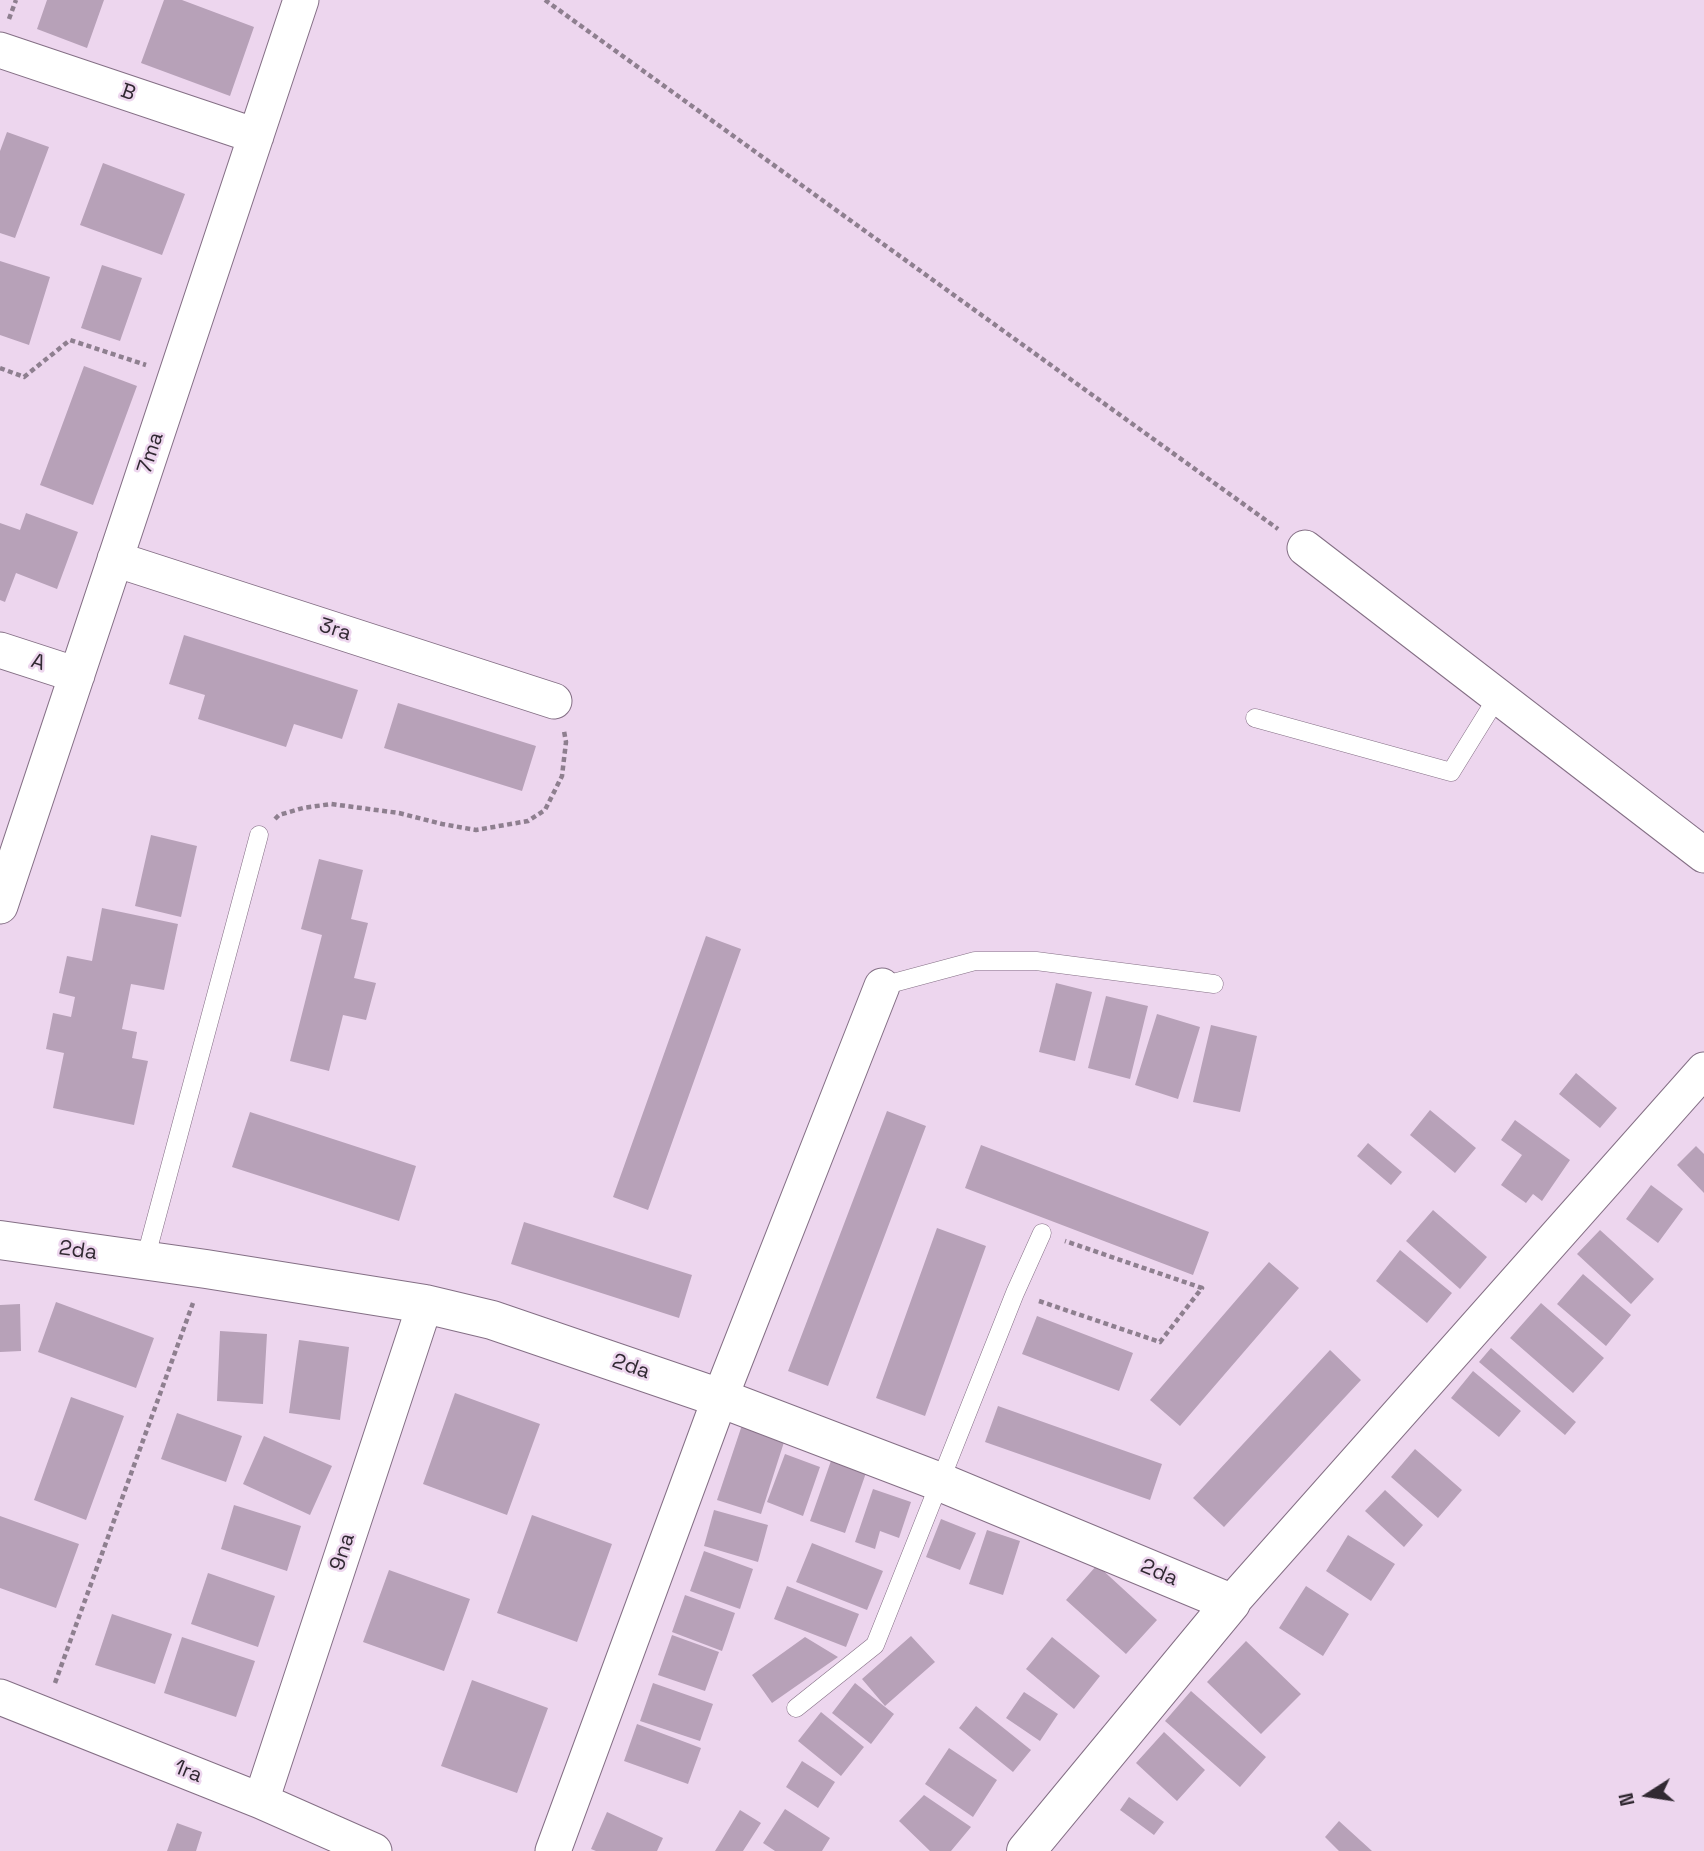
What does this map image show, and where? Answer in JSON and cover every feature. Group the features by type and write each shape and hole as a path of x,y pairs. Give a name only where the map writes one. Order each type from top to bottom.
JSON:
{"street":[{"name":"7ma","path":"0,906 302,0"},
{"name":"B","path":"0,50 256,136"},
{"path":"1305,548 1704,855"},
{"name":"3ra","path":"115,559 554,701"},
{"name":"A","path":"0,650 77,675"},
{"path":"553,1851 720,1398 881,986"},
{"path":"1026,1851 1231,1604 1704,1070"},
{"name":"2da","path":"0,1240 425,1304 492,1320 720,1398 940,1482 1231,1604"},
{"name":"9na","path":"261,1801 425,1304"},
{"name":"1ra","path":"0,1697 261,1801 374,1851"}],"lane":[{"path":"1255,718 1451,772 1498,696"},
{"path":"145,1260 259,835"},
{"path":"881,986 975,961 1024,961 1214,985"},
{"path":"796,1708 874,1645 1015,1293 1042,1233"}],"path":[{"path":"545,0 1305,548"},
{"path":"0,368 24,377 70,340 176,375"},
{"path":"259,835 279,816 303,808 331,804 399,813 476,830 528,821 545,810 562,776 566,743 562,720 554,701"},
{"path":"1015,1293 1160,1342 1202,1288 1042,1233"},
{"path":"44,1713 206,1269"}],"building":[{"path":"47,0 104,0 87,48 37,29"},
{"path":"164,0 182,0 254,27 230,96 141,63"},
{"path":"7,132 49,147 15,238 0,233 0,151"},
{"path":"103,163 185,194 162,255 80,225"},
{"path":"0,261 50,277 29,345 0,335"},
{"path":"102,265 142,278 120,341 81,328"},
{"path":"84,366 137,386 93,505 40,485"},
{"path":"26,513 78,532 57,589 16,573 5,602 0,600 0,523 20,530"},
{"path":"184,635 358,690 342,739 294,724 286,747 198,719 205,695 169,684"},
{"path":"398,703 536,746 522,791 384,748"},
{"path":"151,835 197,846 181,917 135,906"},
{"path":"319,859 363,870 351,919 368,923 354,978 376,983 366,1020 343,1015 329,1071 290,1061 322,935 301,929"},
{"path":"102,908 178,924 164,990 131,984 122,1029 137,1032 132,1058 148,1061 134,1125 53,1108 64,1053 46,1049 53,1013 71,1017 75,997 59,993 67,956 92,961"},
{"path":"706,936 741,949 648,1210 613,1197"},
{"path":"1056,983 1092,992 1075,1061 1039,1052"},
{"path":"1106,996 1148,1006 1130,1079 1088,1068"},
{"path":"1157,1014 1200,1027 1178,1099 1135,1085"},
{"path":"1211,1025 1257,1036 1240,1112 1193,1102"},
{"path":"1576,1073 1617,1108 1600,1128 1559,1094"},
{"path":"1430,1110 1476,1148 1455,1173 1410,1135"},
{"path":"887,1111 926,1126 828,1386 788,1371"},
{"path":"250,1112 416,1166 399,1221 232,1167"},
{"path":"1515,1120 1570,1160 1542,1201 1533,1194 1526,1203 1501,1185 1522,1155 1501,1140"},
{"path":"1368,1143 1402,1172 1391,1185 1357,1156"},
{"path":"981,1145 1209,1232 1193,1275 965,1188"},
{"path":"1696,1146 1704,1154 1704,1193 1677,1165"},
{"path":"1651,1185 1683,1209 1658,1243 1626,1219"},
{"path":"1433,1210 1487,1257 1460,1289 1406,1241"},
{"path":"524,1222 692,1275 679,1318 511,1264"},
{"path":"937,1228 986,1246 925,1416 876,1398"},
{"path":"1600,1230 1654,1279 1631,1304 1577,1254"},
{"path":"1400,1250 1452,1293 1427,1323 1376,1281"},
{"path":"1269,1262 1299,1288 1180,1426 1150,1400"},
{"path":"1583,1274 1631,1315 1606,1346 1557,1304"},
{"path":"56,1302 154,1338 136,1388 38,1352"},
{"path":"1541,1303 1604,1358 1573,1393 1510,1338"},
{"path":"20,1304 21,1351 0,1352 0,1305"},
{"path":"1037,1316 1133,1353 1119,1391 1022,1354"},
{"path":"220,1331 267,1334 263,1404 217,1401"},
{"path":"299,1340 349,1347 340,1420 289,1413"},
{"path":"1491,1348 1576,1422 1565,1435 1479,1362"},
{"path":"1330,1350 1361,1380 1224,1527 1193,1498"},
{"path":"1473,1371 1521,1411 1499,1437 1451,1398"},
{"path":"455,1393 540,1424 507,1515 423,1484"},
{"path":"71,1397 124,1416 86,1520 34,1500"},
{"path":"998,1406 1162,1464 1150,1500 985,1442"},
{"path":"177,1413 242,1436 226,1482 161,1459"},
{"path":"742,1425 785,1439 761,1514 717,1500"},
{"path":"264,1436 332,1466 310,1515 243,1484"},
{"path":"1415,1449 1462,1490 1438,1518 1391,1477"},
{"path":"785,1454 820,1467 803,1516 767,1502"},
{"path":"832,1458 867,1470 845,1533 810,1521"},
{"path":"873,1489 911,1502 899,1538 880,1531 875,1549 855,1542"},
{"path":"1385,1490 1423,1525 1404,1547 1365,1511"},
{"path":"234,1505 301,1526 287,1571 221,1549"},
{"path":"714,1510 768,1525 758,1562 704,1546"},
{"path":"532,1515 612,1544 577,1642 497,1613"},
{"path":"0,1516 79,1544 56,1608 0,1588"},
{"path":"941,1519 976,1533 960,1570 926,1557"},
{"path":"987,1530 1020,1541 1003,1595 969,1584"},
{"path":"1348,1535 1395,1564 1371,1601 1326,1571"},
{"path":"812,1543 883,1571 867,1610 796,1582"},
{"path":"704,1551 753,1569 740,1609 690,1591"},
{"path":"1097,1565 1157,1620 1126,1654 1066,1600"},
{"path":"389,1570 470,1599 444,1671 363,1642"},
{"path":"208,1573 275,1596 258,1647 191,1624"},
{"path":"787,1586 859,1614 846,1647 774,1619"},
{"path":"1306,1586 1349,1614 1323,1656 1279,1628"},
{"path":"685,1595 735,1613 722,1651 672,1632"},
{"path":"112,1614 172,1634 155,1684 95,1665"},
{"path":"672,1635 719,1652 705,1691 658,1675"},
{"path":"911,1636 935,1662 885,1706 862,1679"},
{"path":"182,1637 255,1661 236,1717 164,1693"},
{"path":"805,1637 838,1657 772,1703 752,1675"},
{"path":"1052,1637 1100,1676 1074,1709 1026,1669"},
{"path":"1246,1641 1301,1694 1261,1734 1207,1682"},
{"path":"472,1680 548,1708 517,1793 441,1766"},
{"path":"653,1683 713,1704 700,1741 640,1721"},
{"path":"855,1683 894,1714 871,1744 832,1713"},
{"path":"1191,1691 1266,1757 1240,1787 1165,1721"},
{"path":"1024,1692 1058,1714 1040,1741 1006,1718"},
{"path":"976,1706 1031,1750 1013,1772 959,1728"},
{"path":"821,1712 864,1747 841,1776 798,1741"},
{"path":"637,1724 701,1748 688,1784 624,1761"},
{"path":"1164,1732 1205,1770 1177,1801 1136,1763"},
{"path":"949,1748 997,1780 973,1817 925,1784"},
{"path":"802,1761 835,1782 818,1808 786,1787"},
{"path":"924,1795 971,1827 951,1851 930,1851 899,1821"},
{"path":"1129,1797 1164,1822 1154,1835 1120,1810"},
{"path":"785,1809 830,1838 822,1851 775,1851 763,1843"},
{"path":"740,1810 761,1823 743,1851 715,1851"},
{"path":"607,1812 663,1838 657,1851 591,1849"},
{"path":"1339,1821 1372,1851 1339,1851 1325,1837"},
{"path":"177,1823 202,1832 196,1851 167,1851"}]}
